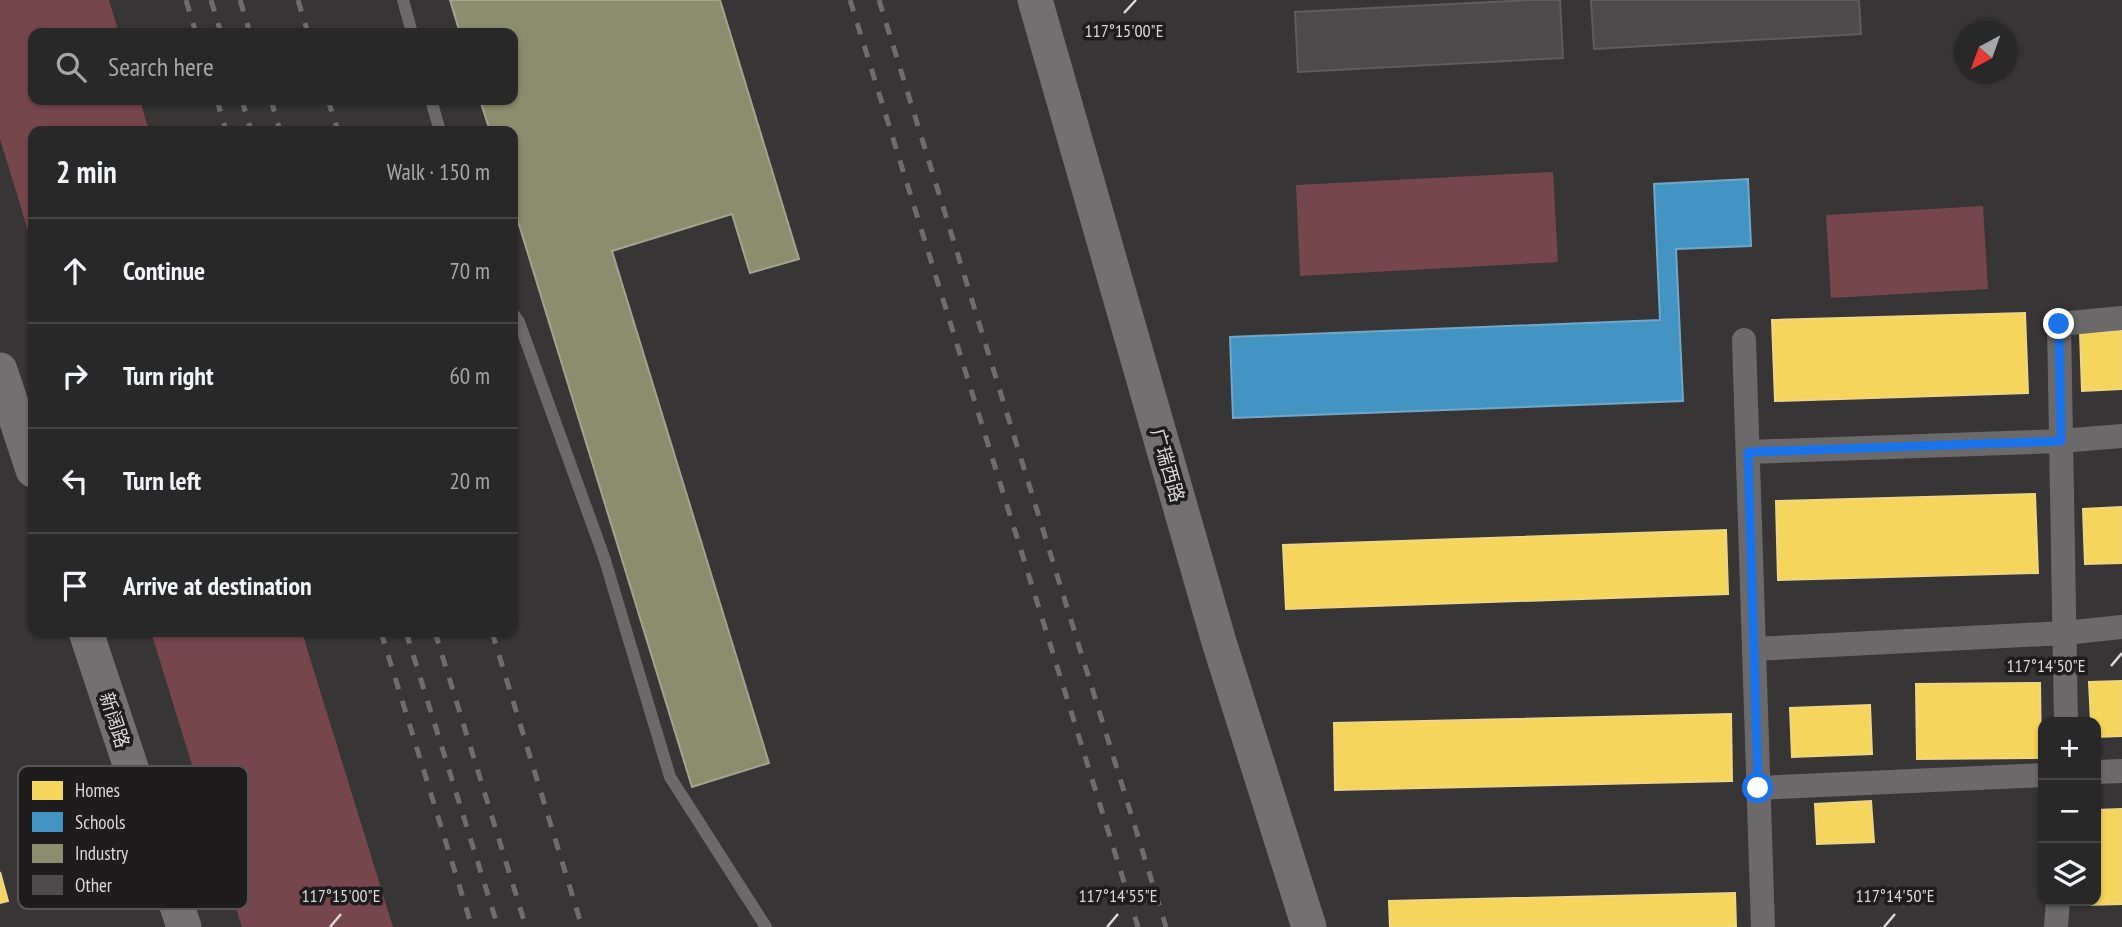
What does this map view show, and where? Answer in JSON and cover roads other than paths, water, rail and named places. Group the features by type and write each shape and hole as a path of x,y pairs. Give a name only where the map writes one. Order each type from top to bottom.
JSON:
{"street":[{"name":"广瑞西路","path":"1035,0 1219,642 1309,927"},
{"path":"2066,717 2059,324 2122,318"},
{"path":"1744,340 1763,927"},
{"path":"0,370 28,455"},
{"path":"1748,452 2061,441 2122,436"},
{"path":"1754,649 2065,633 2122,627"},
{"name":"新阔路","path":"88,637 131,766"},
{"path":"2101,772 2122,771"},
{"path":"1758,788 2038,775"},
{"path":"2056,927 2058,906"},
{"name":"新阔路","path":"178,909 184,927"}],"lane":[{"path":"402,0 410,28"},
{"path":"432,105 439,126"},
{"path":"518,321 604,557 670,777 766,927"}],"railway":[{"path":"186,0 194,28"},
{"path":"211,0 219,28"},
{"path":"240,0 248,28"},
{"path":"298,0 306,28"},
{"path":"850,0 1138,927"},
{"path":"879,0 1166,927"},
{"path":"218,105 225,126"},
{"path":"243,105 250,126"},
{"path":"272,105 279,126"},
{"path":"330,105 336,126"},
{"path":"383,637 472,927"},
{"path":"408,637 498,927"},
{"path":"437,637 526,927"},
{"path":"494,637 582,927"}]}
